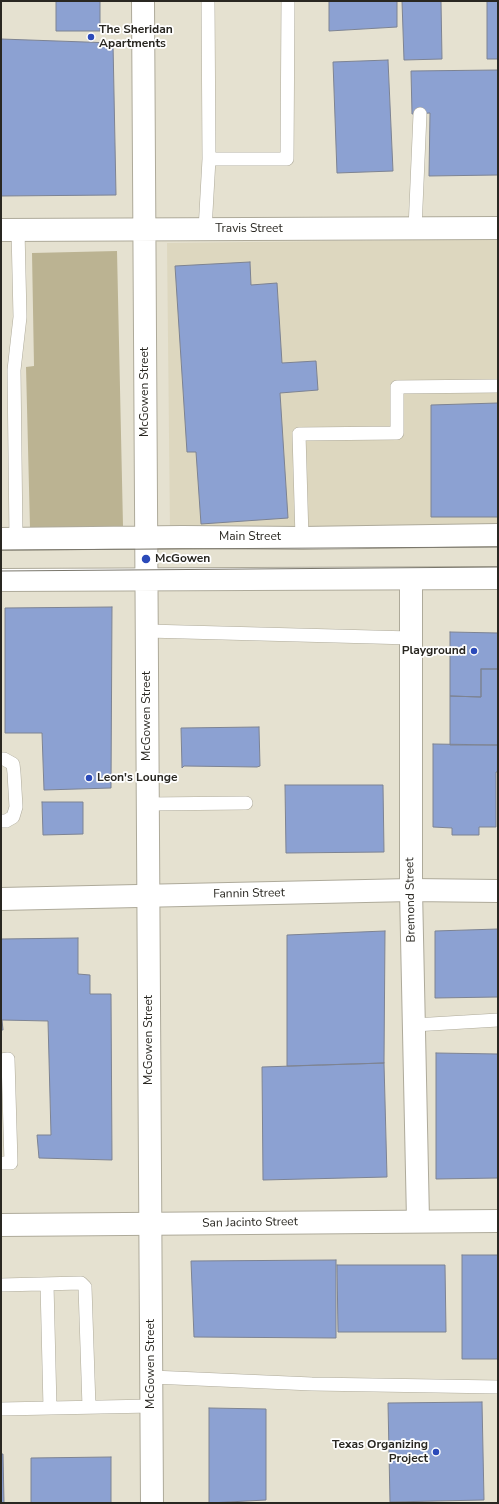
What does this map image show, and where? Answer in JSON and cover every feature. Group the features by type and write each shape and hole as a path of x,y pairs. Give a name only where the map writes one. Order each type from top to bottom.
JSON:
{"main road":[{"name":"McGowen Street","path":"143,1 152,1503"},
{"name":"Travis Street","path":"10,230 498,228"},
{"name":"Main Street","path":"8,539 302,538 498,534"},
{"name":"Bremond Street","path":"411,578 411,890 418,1220"},
{"path":"1,580 498,578"},
{"name":"Fannin Street","path":"1,899 411,890 498,891"},
{"name":"San Jacinto Street","path":"1,1225 418,1220 498,1221"}],"lane":[{"path":"204,230 209,159 208,1"},
{"path":"209,159 287,159 288,1"},
{"path":"415,229 420,114"},
{"path":"8,539 14,370 20,317 10,230"},
{"path":"302,538 299,434 397,433 398,387 498,386"},
{"path":"146,631 411,638"},
{"path":"1,759 13,764 16,807 14,817 6,821 1,821"},
{"path":"148,804 246,803"},
{"path":"414,1025 498,1020"},
{"path":"1,1060 8,1059 11,1163 1,1163"},
{"path":"1,1285 81,1283 85,1287 89,1407"},
{"path":"47,1284 50,1408"},
{"path":"152,1377 312,1384 498,1387"},
{"path":"1,1409 152,1406"}],"shaded area":[{"path":"498,239 498,524 170,532 167,243"},
{"path":"117,251 123,526 30,528 26,367 34,366 32,253"}],"building":[{"path":"56,1 100,1 100,31 56,31"},
{"path":"329,1 397,1 397,27 329,31"},
{"path":"402,1 441,1 442,59 404,60"},
{"path":"487,1 498,1 498,59 487,59"},
{"path":"1,39 113,43 116,195 1,196"},
{"path":"388,60 393,171 337,173 333,62"},
{"path":"498,70 498,175 429,176 430,113 412,114 411,71"},
{"path":"250,262 251,285 277,283 282,363 316,361 318,390 280,393 288,518 201,524 196,452 187,452 175,266"},
{"path":"498,403 498,517 431,517 431,405"},
{"path":"112,607 111,788 44,790 42,733 5,733 5,608"},
{"name":"Playground","path":"450,632 498,633 498,669 481,669 481,697 450,696"},
{"path":"481,669 498,669 498,745 450,745 450,696 481,697"},
{"path":"259,727 260,766 184,766 182,768 181,728"},
{"path":"433,744 498,745 498,772 496,772 496,827 479,827 479,835 452,835 452,828 433,827"},
{"path":"285,785 383,785 384,852 286,853"},
{"path":"42,802 83,802 83,834 43,835"},
{"path":"498,929 498,997 435,998 435,931"},
{"path":"385,931 384,1063 287,1066 287,935"},
{"path":"78,938 78,974 90,975 90,994 111,994 112,1160 39,1158 37,1135 51,1135 48,1021 2,1020 3,1030 1,1030 1,939"},
{"path":"436,1053 498,1054 498,1178 436,1179"},
{"path":"384,1063 387,1177 263,1180 262,1067"},
{"path":"462,1255 498,1255 498,1359 462,1359"},
{"path":"336,1260 336,1338 194,1337 191,1261"},
{"path":"337,1265 445,1265 446,1332 338,1332"},
{"name":"Texas Organizing Project","path":"482,1402 484,1500 390,1502 388,1403"},
{"path":"209,1408 266,1409 266,1500 209,1503"},
{"path":"1,1454 3,1454 4,1503 1,1503"},
{"path":"111,1457 111,1503 31,1503 31,1458"}],"tram line":[{"path":"1,550 498,547"},
{"path":"1,571 498,567"}],"place":[{"name":"The Sheridan Apartments","path":"91,37"},
{"name":"McGowen","path":"146,559"},
{"name":"Playground","path":"474,651"},
{"name":"Leon's Lounge","path":"89,778"},
{"name":"Texas Organizing Project","path":"436,1452"}]}
